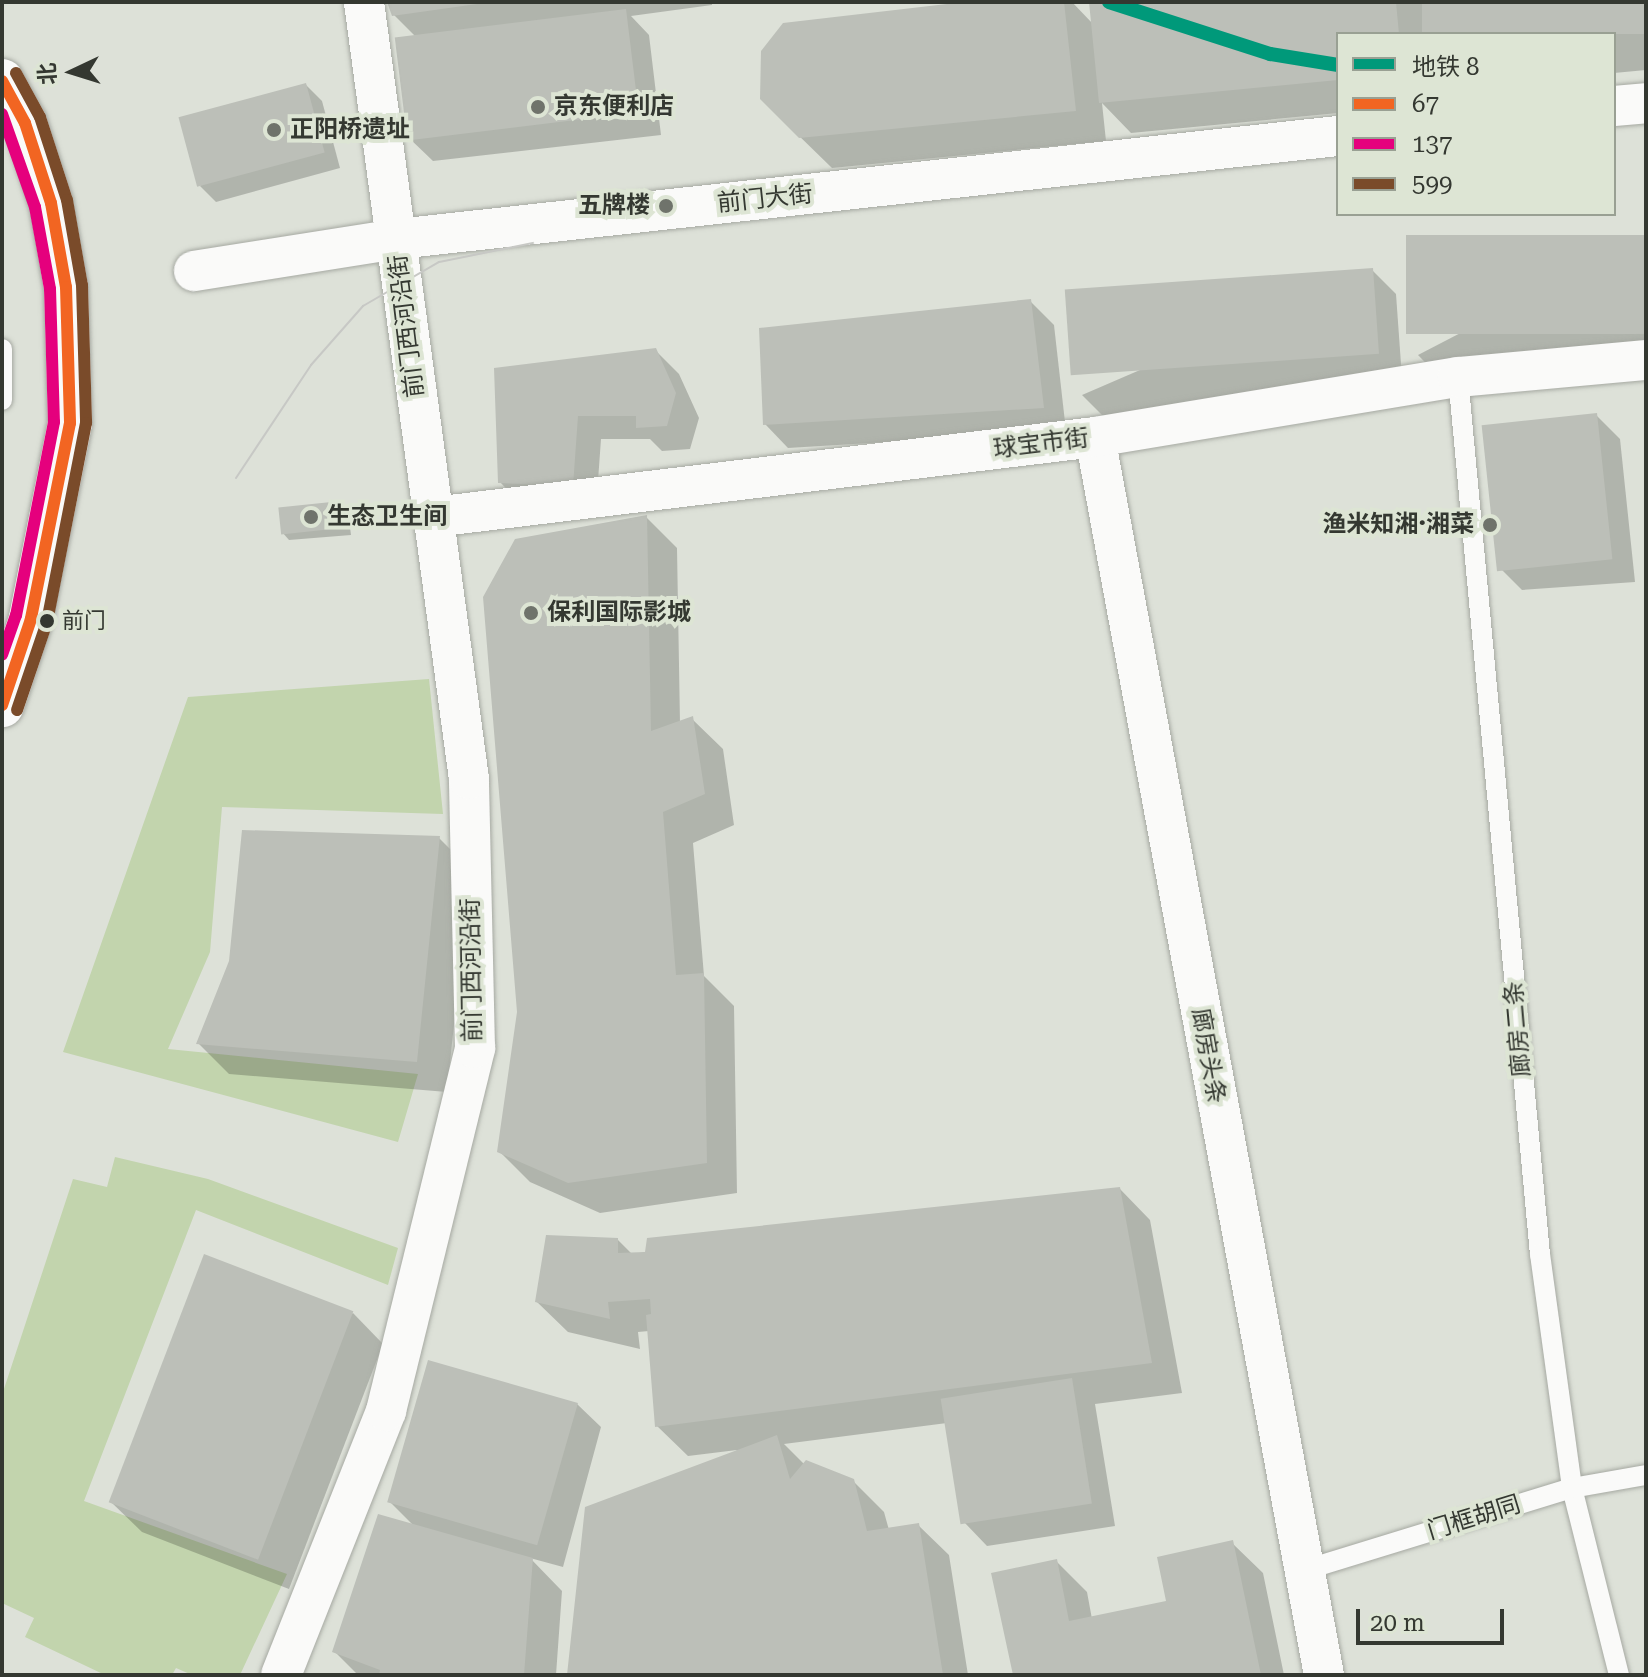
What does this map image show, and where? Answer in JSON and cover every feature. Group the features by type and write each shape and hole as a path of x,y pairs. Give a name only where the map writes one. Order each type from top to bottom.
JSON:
{"main road":[{"path":"2,81 25,123 51,203 66,287 70,423 31,619 2,705"}],"street":[{"name":"前门西河沿街","path":"281,1675 386,1411 475,1048 469,779 364,2"},
{"path":"1616,106 1646,103"},
{"name":"前门大街","path":"194,271 397,239 1336,136"},
{"name":"球宝市街","path":"434,517 1095,437 1458,377 1646,360"},
{"name":"廊房头条","path":"1095,437 1324,1675"}],"lane":[{"path":"2,349 2,400"},
{"name":"廊房二条","path":"1458,377 1540,1254 1572,1488 1619,1675"},
{"name":"门框胡同","path":"1305,1570 1572,1488 1646,1475"}],"green space":[{"path":"429,679 443,814 222,807 210,952 168,1049 418,1074 398,1142 63,1052 188,697"},
{"path":"115,1157 208,1179 398,1248 388,1285 196,1210 84,1501 287,1574 240,1675 192,1675 176,1668 172,1675 105,1675 25,1637 34,1618 2,1603 2,1395 73,1179 107,1187"}],"building":[{"path":"387,2 477,2 477,4 392,16"},
{"path":"964,2 1064,2 1076,111 799,138 760,99 761,51 783,23"},
{"path":"1089,2 1396,2 1399,32 1336,32 1336,80 1099,103"},
{"path":"1422,2 1646,2 1646,34 1422,32"},
{"path":"626,9 639,112 407,141 395,37"},
{"path":"306,83 325,153 197,187 178,117"},
{"path":"1406,235 1646,235 1646,334 1406,334"},
{"path":"1373,268 1379,354 1071,375 1065,290"},
{"path":"1031,299 1044,408 763,425 759,328"},
{"path":"656,348 676,393 667,426 636,428 636,416 578,416 573,486 498,483 494,368"},
{"path":"1597,413 1612,559 1497,571 1482,425"},
{"name":"生态卫生间","path":"341,501 344,528 281,534 278,508"},
{"path":"647,515 651,731 693,716 705,794 663,812 676,975 704,973 707,1163 568,1183 497,1152 517,1012 483,597 515,539"},
{"path":"242,830 440,836 417,1062 196,1044 229,961"},
{"path":"1120,1187 1152,1363 655,1427 646,1315 651,1314 650,1299 608,1302 610,1319 535,1302 546,1235 618,1238 618,1253 645,1252 647,1238"},
{"path":"204,1254 353,1311 258,1560 109,1502"},
{"path":"428,1360 578,1403 537,1545 387,1502"},
{"path":"1072,1378 1092,1503 961,1524 941,1399"},
{"path":"777,1435 790,1479 806,1460 854,1479 867,1531 919,1523 943,1675 567,1675 585,1507"},
{"path":"378,1514 533,1558 524,1675 379,1675 380,1670 332,1652"},
{"path":"1233,1540 1261,1675 1013,1675 991,1573 1057,1559 1069,1621 1166,1601 1157,1557"}],"tram line":[{"path":"236,478 311,365 363,306 439,262 533,243"}],"metro line":[{"name":"8","path":"1109,2 1270,54 1336,65"}],"transit line":[{"name":"599","path":"16,73 40,117 67,200 82,285 86,423 47,622 17,710"},
{"name":"67","path":"2,81 25,123 51,203 66,287 70,423 31,619 2,705"},
{"name":"137","path":"2,114 35,207 50,289 54,422 16,615 2,655"}],"place":[{"name":"京东便利店","path":"538,107"},
{"name":"正阳桥遗址","path":"274,130"},
{"name":"五牌楼","path":"666,206"},
{"name":"生态卫生间","path":"311,517"},
{"name":"渔米知湘·湘菜","path":"1490,525"},
{"name":"保利国际影城","path":"531,613"},
{"name":"前门","path":"47,621"}]}
